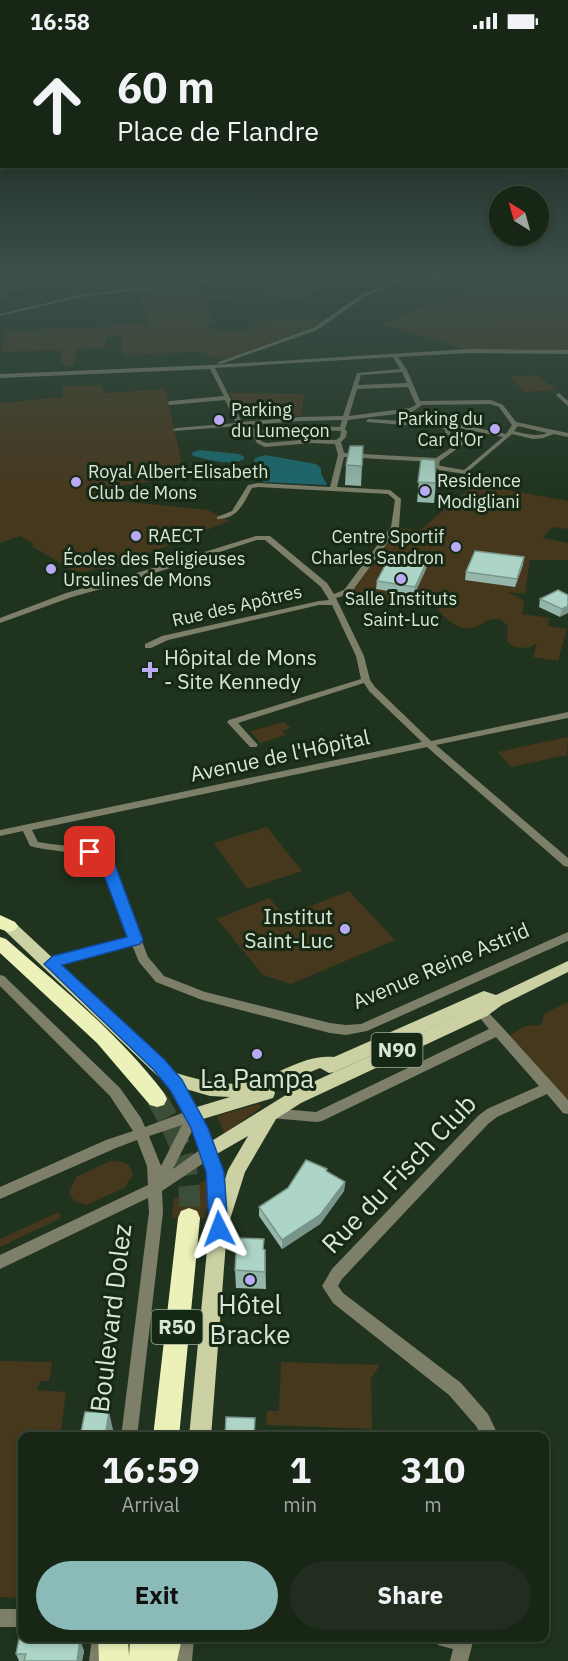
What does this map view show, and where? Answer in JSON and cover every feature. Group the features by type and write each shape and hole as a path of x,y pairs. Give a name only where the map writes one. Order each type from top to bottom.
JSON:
{"highway":[{"path":"2,927 142,1078 157,1099"},
{"name":"R50","path":"167,1432 189,1218"},
{"path":"113,1642 114,1661"},
{"path":"143,1661 145,1642"},
{"path":"162,1661 166,1642"}],"main road":[{"path":"2,927 51,964 171,1078 204,1087 235,1091 275,1081 319,1062 336,1064"},
{"name":"N90","path":"270,1113 295,1098 481,1012 497,1001 568,966"},
{"name":"N90","path":"191,1112 211,1110 280,1088 484,997 497,1001"},
{"path":"208,1152 270,1113"},
{"path":"200,1432 219,1229 237,1170 270,1113"}],"street":[{"path":"212,368 261,350"},
{"path":"0,376 212,368 480,351 568,352"},
{"path":"176,430 300,419 346,418 412,410 419,405 404,370 394,355"},
{"path":"212,368 240,424 248,426 258,442 265,445 312,441 338,442 343,437 342,429 361,373 404,370"},
{"path":"356,387 411,386"},
{"path":"558,395 568,404"},
{"path":"170,403 226,398"},
{"path":"418,403 491,402 501,406 514,423 568,435"},
{"path":"412,410 415,413 414,425"},
{"path":"346,418 414,425 459,426 539,438 544,438 553,432"},
{"path":"437,460 436,466 439,468 465,472 510,434 514,423"},
{"path":"341,455 437,460 462,443 447,434 448,429 444,426"},
{"path":"254,433 314,428 342,429"},
{"path":"333,489 341,455 338,442"},
{"path":"219,518 236,512 250,486 390,492 398,499 395,527 347,592 333,599"},
{"path":"0,621 69,595 130,579 203,554 263,537 271,539 316,578 333,599 360,656 366,680 386,705 568,864"},
{"name":"Rue des Apôtres","path":"148,646 165,638 333,599"},
{"path":"253,745 232,722 366,680"},
{"name":"Avenue de l'Hôpital","path":"0,833 568,715"},
{"name":"Avenue Reine Astrid","path":"26,827 34,844 90,852 101,857 108,865 143,959 160,979 180,988 330,1028 346,1030 363,1028 568,936"},
{"path":"51,964 58,960 135,940"},
{"name":"Boulevard Dolez","path":"0,979 115,1092 139,1127 154,1166 156,1207 130,1432"},
{"path":"481,1012 568,1109"},
{"path":"270,1113 317,1116 498,1030"},
{"path":"171,1078 191,1112 208,1152 216,1178 219,1229"},
{"name":"Rue du Fisch Club","path":"488,1432 482,1420 455,1389 338,1298 330,1286 337,1274 483,1120 504,1107 549,1087"},
{"path":"0,1193 101,1148 139,1127 191,1112"},
{"path":"156,1188 191,1112"},
{"path":"0,1262 156,1188 208,1152"},
{"path":"0,1618 18,1618"},
{"path":"98,1661 100,1642"},
{"path":"183,1661 185,1642"},
{"path":"459,1661 464,1642"}],"shaded area":[{"path":"1,350 77,350 74,366 66,366 61,362 61,350 0,352"},
{"path":"121,350 252,350 223,360 197,352 125,355"},
{"path":"466,350 568,350 568,350"},
{"path":"537,375 557,390 524,392 510,376"},
{"name":"Royal Albert-Elisabeth Club de Mons","path":"101,385 105,393 165,389 185,477 117,486 90,498 208,510 229,521 105,571 91,562 88,563 96,568 87,572 74,571 31,546 34,544 20,536 0,543 0,403 63,397 62,386"},
{"path":"229,393 304,394 301,416 247,420"},
{"name":"Centre Sportif Charles Sandron","path":"475,484 568,501 568,529 552,527 543,538 568,543 568,560 530,560 525,594 507,592 524,600 522,614 550,618 548,626 567,629 558,661 533,657 537,643 528,648 514,647 507,641 508,626 500,619 466,628 449,621 440,612 435,601 349,599 342,595 390,527 420,530"},
{"path":"284,722 291,728 282,731 286,735 260,743 250,731"},
{"path":"568,737 567,755 511,767 498,752"},
{"path":"267,827 302,871 247,889 214,843"},
{"path":"349,891 395,940 291,984 263,975 217,919 269,898 285,916"},
{"path":"568,1002 568,1109 506,1038 525,1026 541,1025 545,1013"},
{"path":"261,1105 260,1108 225,1134 217,1116"},
{"path":"119,1161 129,1165 133,1175 124,1188 86,1205 74,1201 69,1192 76,1177 108,1162"},
{"path":"207,1179 209,1186 206,1218 172,1218 174,1199"},
{"path":"59,1212 61,1216 59,1219 0,1247 0,1239"},
{"path":"0,1361 52,1362 49,1381 40,1381 37,1390 66,1392 61,1430 70,1432 18,1432 18,1598 0,1597"},
{"path":"281,1362 380,1365 371,1378 372,1429 266,1425 267,1411 279,1411"}],"water":[{"path":"199,450 239,454 244,459 219,462 193,456 191,453"},
{"path":"265,455 316,464 321,468 327,485 263,482 260,465 254,462 255,458"}],"building":[{"path":"350,446 363,446 362,466 346,465"},
{"path":"421,459 435,460 436,483 418,482"},
{"path":"475,551 524,557 517,579 466,572"},
{"name":"Salle Instituts Saint-Luc","path":"390,556 427,561 415,587 377,581"},
{"path":"558,590 568,595 568,606 562,609 540,599"},
{"path":"306,1160 327,1169 326,1171 345,1182 320,1215 282,1240 259,1207 288,1188"},
{"path":"241,1238 264,1239 265,1272 235,1270 236,1254"},
{"path":"85,1412 109,1412 106,1432 81,1432"},
{"path":"226,1417 255,1418 254,1432 225,1432"},
{"path":"18,1642 80,1642 77,1661 24,1661 26,1654 16,1654"}],"tunnel":[{"path":"157,1099 183,1156 189,1186 189,1218"}],"place":[{"name":"Parking du Lumeçon","path":"219,420"},
{"name":"Parking du Car d'Or","path":"495,429"},
{"name":"Royal Albert-Elisabeth Club de Mons","path":"76,482"},
{"name":"Residence Modigliani","path":"425,491"},
{"name":"RAECT","path":"136,536"},
{"name":"Centre Sportif Charles Sandron","path":"456,547"},
{"name":"Écoles des Religieuses Ursulines de Mons","path":"51,569"},
{"name":"Salle Instituts Saint-Luc","path":"401,579"},
{"name":"Hôpital de Mons - Site Kennedy","path":"150,670"},
{"name":"Institut Saint-Luc","path":"345,929"},
{"name":"La Pampa","path":"257,1054"},
{"name":"Hôtel Bracke","path":"250,1280"}],"route":[{"path":"90,852 101,857 108,865 135,940 58,960 51,964 159,1065 176,1085 199,1128 215,1172 219,1229"}]}
